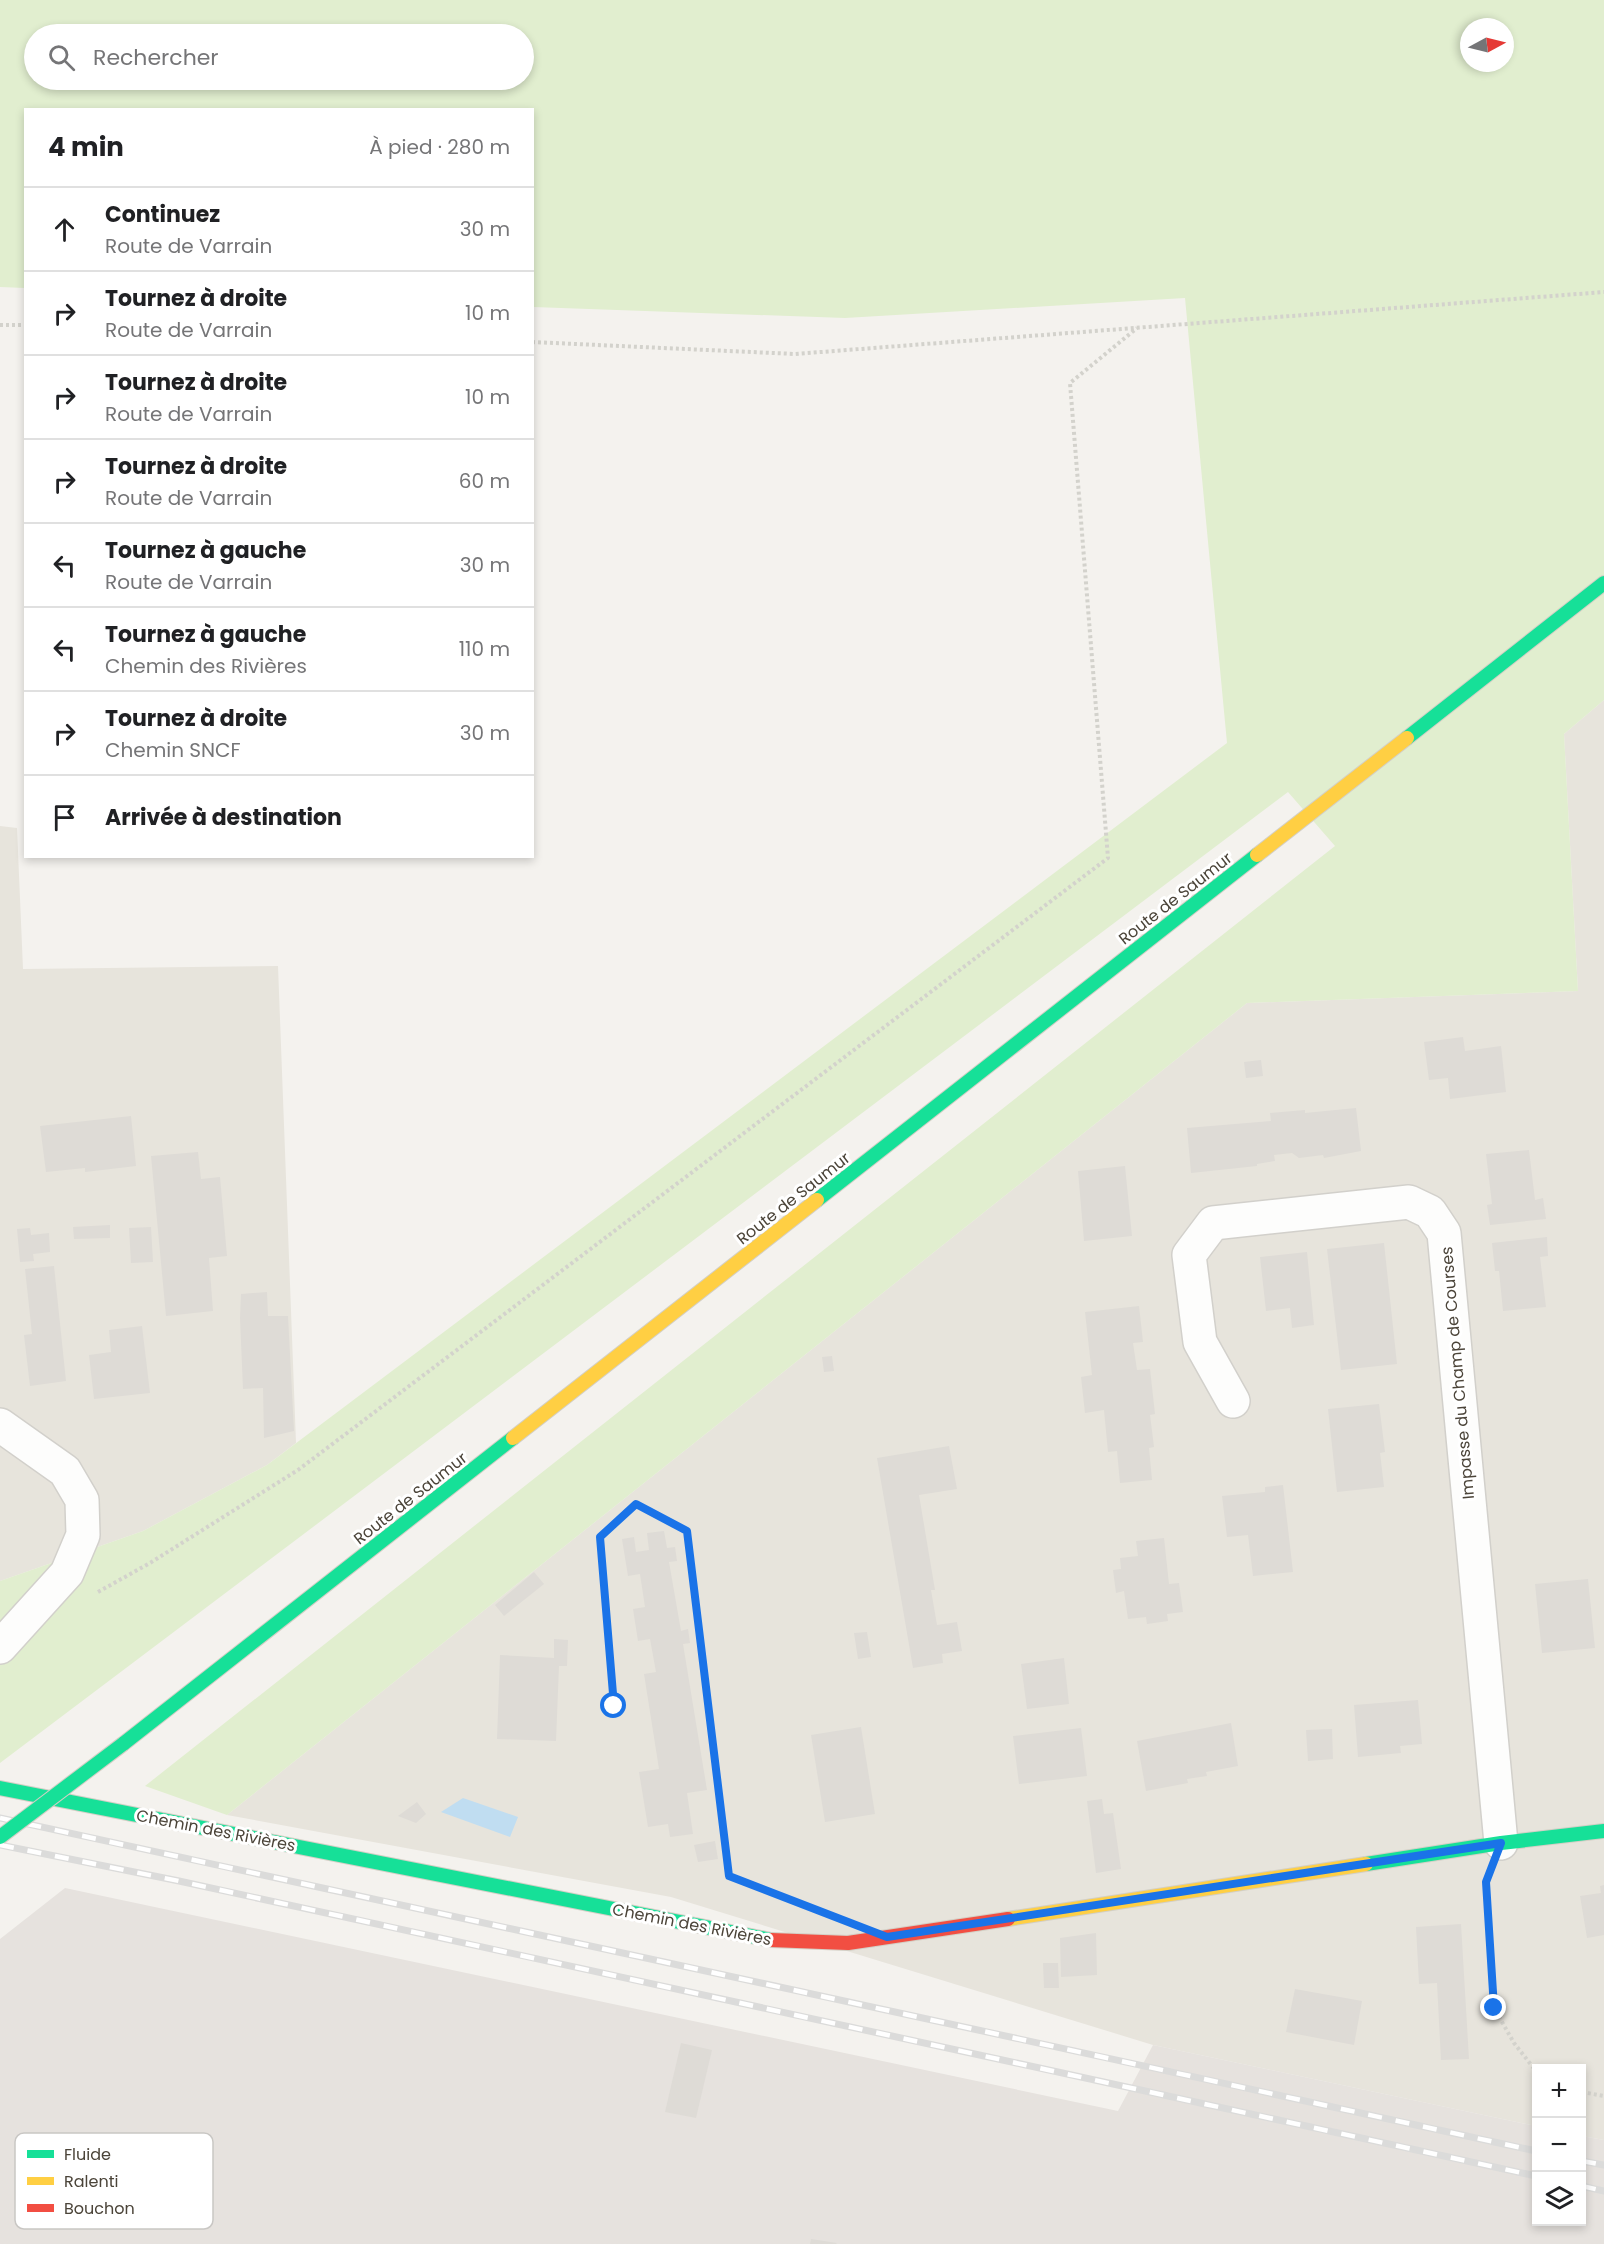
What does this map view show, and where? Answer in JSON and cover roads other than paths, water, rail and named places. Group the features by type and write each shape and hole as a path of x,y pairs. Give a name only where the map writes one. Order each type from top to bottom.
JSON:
{"main road":[{"name":"Route de Saumur","path":"0,1837 123,1744 1604,583"},
{"name":"Chemin des Rivières","path":"0,1788 769,1940 848,1943 1501,1843 1604,1831"}],"street":[{"name":"Impasse du Champ de Courses","path":"1233,1401 1200,1342 1190,1255 1213,1223 1409,1202 1430,1212 1444,1233 1501,1843"},
{"path":"0,1425 65,1471 81,1500 82,1535 66,1574 0,1647"}],"water":[{"path":"463,1798 518,1817 510,1837 441,1812"}],"railway":[{"path":"0,1818 1532,2150"},
{"path":"0,1845 179,1881 1532,2175"},
{"path":"1586,2162 1604,2165"},
{"path":"1586,2187 1604,2191"}]}
